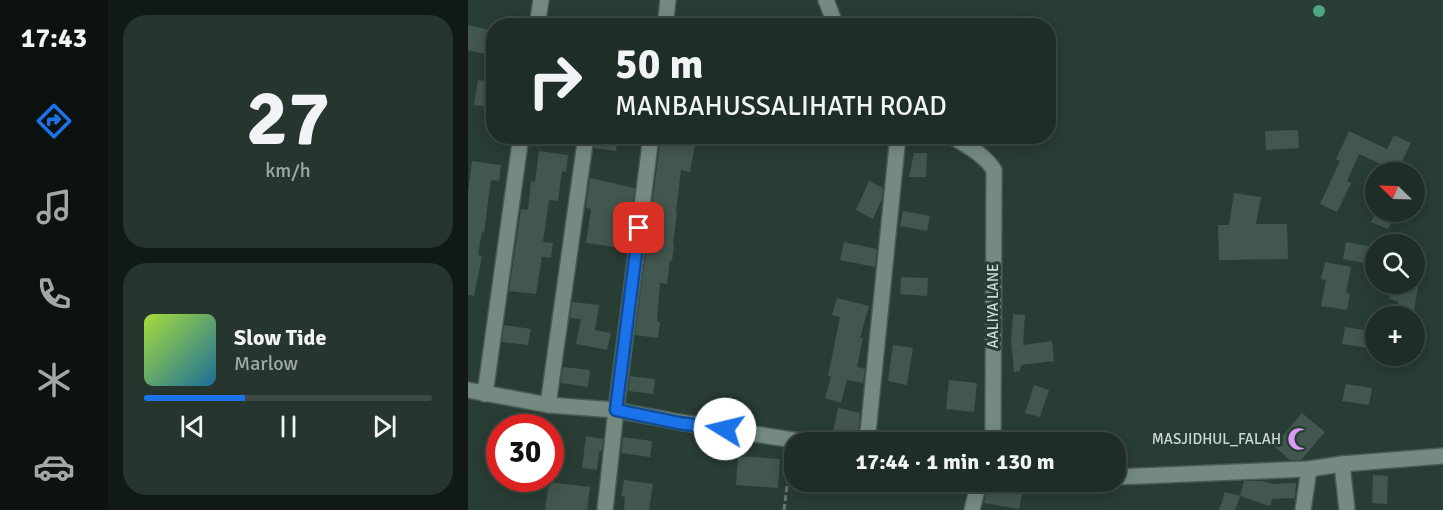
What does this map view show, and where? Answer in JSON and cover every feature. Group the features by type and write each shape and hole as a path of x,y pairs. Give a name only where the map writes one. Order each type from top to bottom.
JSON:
{"street":[{"path":"538,18 541,0"},
{"path":"666,18 668,0"},
{"path":"826,0 833,18"},
{"path":"485,394 520,144"},
{"path":"548,405 585,144"},
{"path":"605,510 650,144"},
{"path":"868,432 897,144"},
{"name":"AALIYA LANE","path":"964,144 988,161 994,171 993,432"},
{"path":"468,390 548,405 616,410 679,423 784,439"},
{"path":"1126,477 1309,469 1443,456"},
{"path":"1342,464 1347,510"},
{"path":"1303,510 1309,469"},
{"path":"972,510 976,492"}],"path":[{"path":"784,510 786,492"}],"building":[{"path":"468,25 486,29 486,54 468,50"},
{"path":"478,80 486,81 486,107 474,105"},
{"path":"1298,130 1299,148 1266,150 1265,131"},
{"path":"1349,131 1387,149 1394,135 1411,143 1402,162 1376,162 1359,154 1347,181 1351,183 1337,212 1320,204 1340,161 1336,159"},
{"path":"595,144 617,144 616,151 594,148"},
{"path":"660,144 695,144 690,172 681,170 672,261 670,260 667,284 660,283 658,338 635,335"},
{"path":"539,151 568,155 566,172 562,171 558,201 549,200 543,242 553,243 551,258 542,257 536,294 509,291 521,209 528,210 531,181 535,182"},
{"path":"914,153 927,153 926,177 909,177"},
{"path":"472,161 501,165 499,181 491,180 484,232 482,232 478,255 482,256 474,296 468,295 468,192"},
{"path":"590,178 635,188 631,217 619,214 615,247 586,243 591,209 586,208"},
{"path":"869,181 883,188 882,199 873,219 856,210"},
{"path":"1234,193 1261,197 1256,224 1287,224 1288,259 1219,260 1218,225 1229,225"},
{"path":"903,211 930,216 927,231 900,226"},
{"path":"1371,222 1392,222 1388,229"},
{"path":"844,242 877,249 875,267 840,260"},
{"path":"1346,242 1365,246 1365,263 1343,259"},
{"path":"1325,262 1351,267 1346,293 1350,294 1347,310 1321,306 1326,280 1321,279"},
{"path":"901,277 928,278 927,296 900,294"},
{"path":"1390,294 1417,294 1415,306 1398,306 1398,301 1389,299"},
{"path":"837,298 869,306 860,338 863,338 857,367 865,369 863,383 847,380 841,403 825,398 831,377 828,376 840,317 832,315"},
{"path":"572,302 599,305 595,330 611,333 607,350 576,344 581,319 570,318"},
{"path":"1013,314 1025,315 1023,345 1052,341 1054,361 1021,365 1020,371 1014,372 1011,341"},
{"path":"504,325 531,329 528,345 502,342"},
{"path":"1345,327 1365,330 1365,348 1342,344"},
{"path":"893,345 913,348 907,385 888,381"},
{"path":"563,367 590,370 588,387 561,383"},
{"path":"630,376 655,379 653,394 628,391"},
{"path":"949,380 977,383 974,412 946,409"},
{"path":"1346,384 1372,388 1369,405 1342,401"},
{"path":"1034,385 1049,390 1040,417 1025,413"},
{"path":"838,408 860,413 858,432 833,432"},
{"name":"MASJIDHUL_FALAH","path":"1302,413 1325,432 1301,460 1290,460 1274,446"},
{"path":"586,436 603,439 597,470 582,468"},
{"path":"623,437 652,441 650,457 621,453"},
{"path":"738,456 780,459 778,488 736,485"},
{"path":"1373,475 1388,476 1387,504 1372,503"},
{"path":"624,480 653,484 649,510 624,510 625,497 621,496"},
{"path":"1244,481 1263,481 1273,484 1296,483 1295,498 1272,499 1270,506 1240,496"},
{"path":"564,484 590,487 587,510 545,510 548,492 564,492"},
{"path":"987,492 1022,493 1019,509 984,503"},
{"path":"1225,492 1240,496 1235,510 1219,510"}],"place":[{"name":"MASJIDHUL_FALAH","path":"1299,439"}],"route":[{"path":"639,228 616,410 679,423 725,429"}]}
